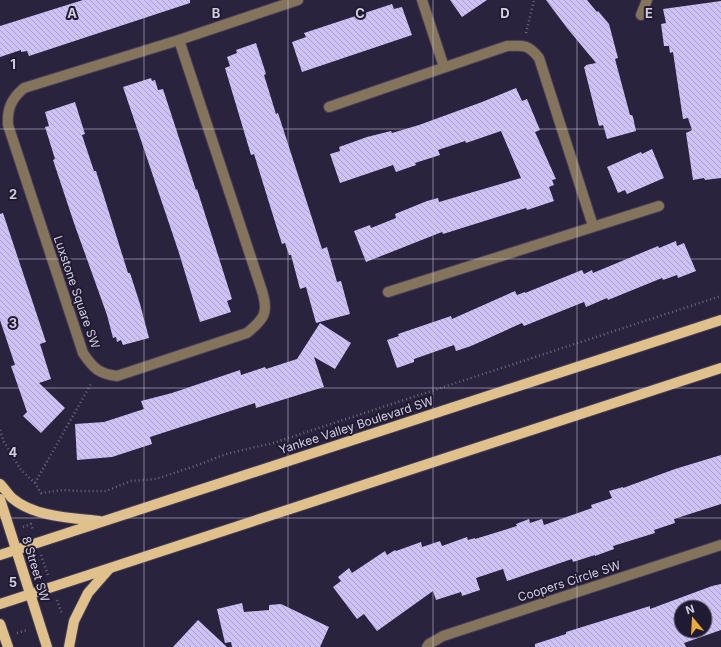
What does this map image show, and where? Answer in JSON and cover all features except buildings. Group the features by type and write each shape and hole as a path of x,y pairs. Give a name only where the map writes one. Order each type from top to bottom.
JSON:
{"main road":[{"name":"Yankee Valley Boulevard SW","path":"0,555 721,320"},
{"path":"0,604 721,368"},
{"path":"0,484 12,498 34,510 59,516 103,521"},
{"name":"8 Street SW","path":"0,499 47,647"},
{"path":"68,647 74,621 88,593 109,569"},
{"path":"0,624 8,647"}],"street":[{"name":"Luxstone Square SW","path":"98,371 90,364 83,353 8,125 10,104 16,95 24,88 179,40 298,0"},
{"path":"422,0 444,67"},
{"path":"641,15 647,0"},
{"path":"98,371 107,375 117,376 247,333 259,324 265,314 266,303 179,40"},
{"path":"329,107 508,46 523,45 532,49 539,58 593,226"},
{"path":"388,292 659,206"},
{"name":"Coopers Circle SW","path":"427,647 443,636 721,545"}],"path":[{"path":"523,45 534,0"},
{"path":"0,430 4,442 21,470 35,483 41,493 63,490 106,490 131,481 156,479 198,466 226,454 273,443 721,296"},
{"path":"35,483 98,371"}]}
